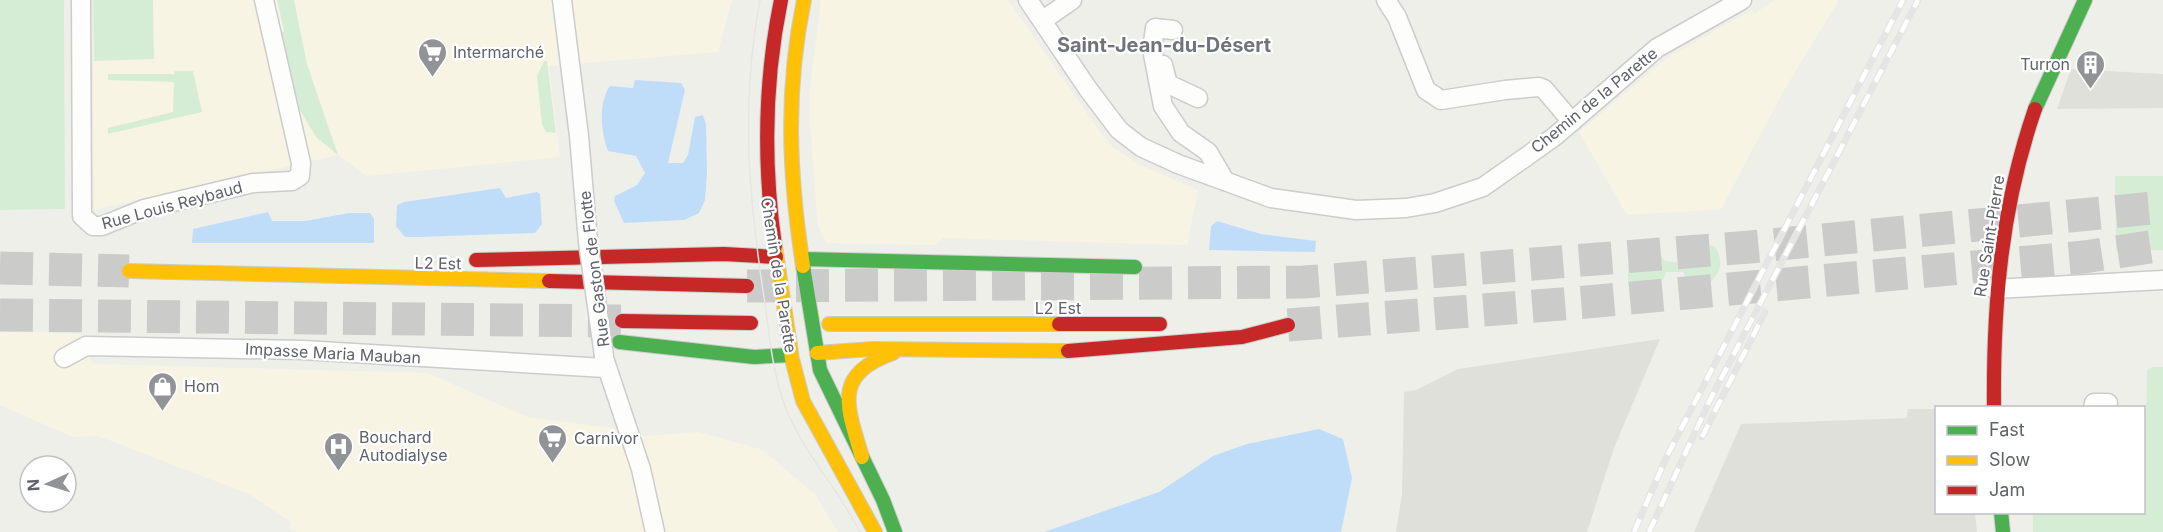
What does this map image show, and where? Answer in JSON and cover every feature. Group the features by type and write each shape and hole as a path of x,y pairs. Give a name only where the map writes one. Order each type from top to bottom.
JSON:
{"main road":[{"name":"Chemin de la Parette","path":"781,0 763,121 766,186 791,355 801,397 808,414 874,532"},
{"name":"Chemin de la Parette","path":"804,0 793,72 791,139 794,194 817,353 826,387 883,500 895,532"},
{"name":"Rue Saint-Pierre","path":"1994,406 1994,289 2007,207 2017,167 2049,76 2085,0"},
{"name":"Rue Saint-Pierre","path":"2049,76 2061,20"},
{"path":"456,261 724,254 802,259 1135,267"},
{"path":"283,275 325,268 408,264"},
{"name":"L2 Est","path":"129,271 747,286"},
{"path":"622,321 751,323"},
{"name":"L2 Est","path":"829,324 1172,324"},
{"path":"620,342 754,357 872,349 1079,351 1242,337 1287,325 1219,324"},
{"path":"862,457 850,417 850,385 857,371 865,363 901,351"},
{"path":"2001,514 2003,532"}],"street":[{"name":"Rue Louis Reybaud","path":"81,0 82,216 93,226 102,226 144,209 253,183 292,181 300,176 301,163 265,1"},
{"name":"Rue Gaston de Flotte","path":"562,0 579,136 588,242 604,362 641,469 655,532"},
{"name":"Chemin de la Parette","path":"1028,0 1088,89 1119,130 1150,152 1271,198 1356,210 1406,208 1435,203 1483,187 1572,122 1657,48 1742,0"},
{"path":"1042,20 1072,0"},
{"path":"1386,0 1397,17 1426,90 1433,96 1441,100 1451,100 1505,90 1539,87 1544,89 1572,122"},
{"path":"1173,30 1155,28 1152,49 1163,106 1181,133 1208,152 1225,181"},
{"path":"1152,49 1161,58 1168,84 1198,98"},
{"path":"1994,289 2163,280"},
{"name":"Impasse Maria Mauban","path":"64,358 86,346 303,350 604,362"}],"shaded area":[{"path":"93,0 732,0 718,52 549,66 560,157 367,176 338,155 94,210"},
{"path":"821,0 1008,0 1104,138 1114,148 1140,165 1198,190 1187,245 943,238 935,245 827,243 818,228 810,121 810,90"},
{"path":"1775,0 1839,0 1784,90 1721,209 1627,215 1579,132 1667,58 1752,10 1754,14"},
{"path":"2071,69 2163,74 2163,108 2057,109"},
{"path":"0,331 81,334 93,364 427,373 528,417 633,431 643,436 699,432 763,450 816,496 838,532 297,532 290,529 291,522 249,494 98,436 73,437 0,405"},
{"path":"1660,339 1614,448 1587,532 1396,532 1402,494 1404,392 1416,390 1458,369"},
{"path":"1908,409 1935,409 1935,514 1975,514 1977,532 1694,532 1741,424 1907,418"}],"green space":[{"path":"0,0 64,0 65,209 0,210"},
{"path":"93,0 153,0 154,59 94,61"},
{"path":"277,0 294,0 307,64 338,155 316,137 298,107 280,33 284,31"},
{"path":"544,61 547,61 556,133 546,132 542,125 537,76"},
{"path":"175,71 193,71 202,112 108,134 108,128 173,112 174,82 108,80 108,74 174,74"},
{"path":"2115,176 2163,176 2163,250 2116,251"},
{"path":"1699,245 1715,246 1719,256 1719,269 1711,282 1695,282 1686,278 1683,272 1666,272 1663,280 1638,295 1628,285 1628,265 1642,252 1656,250 1665,261 1685,263 1690,250"},
{"path":"2152,367 2163,367 2163,532 2033,532 2033,514 2145,514 2147,371"}],"water":[{"path":"635,80 681,83 685,90 668,163 683,163 688,155 695,117 703,115 706,124 705,200 699,213 684,220 624,223 614,201 615,196 637,185 645,173 636,156 608,151 602,127 602,109 610,86 633,88"},
{"path":"500,188 506,198 537,192 540,194 542,224 535,233 405,237 396,226 397,205 404,202"},
{"path":"268,212 272,221 305,221 349,213 370,213 374,219 374,243 192,243 193,229"},
{"path":"1217,221 1261,234 1316,241 1315,252 1209,250 1211,226"},
{"path":"1319,429 1343,439 1352,478 1341,532 1044,532 1159,492 1213,456 1247,444"}],"tunnel":[{"path":"747,286 1304,282 1750,247 2163,207"},
{"path":"1288,325 1587,302 2084,257 2163,245"},
{"path":"0,268 129,271"},
{"path":"0,315 622,321"}],"tram line":[{"path":"760,0 750,76 749,152 759,266 778,385 794,427 860,532"}],"railway":[{"path":"1634,532 1666,458 1903,0"},
{"path":"1649,532 1710,400 1918,0"},
{"path":"1702,437 1765,312"}],"traffic: fast":[{"path":"2035,109 2085,0"},
{"path":"802,259 1135,267"},
{"path":"803,266 820,370 883,500 895,532"},
{"path":"619,342 754,357 791,355"},
{"path":"2001,514 2003,532"}],"traffic: slow":[{"path":"803,266 792,166 791,133 794,67 804,0"},
{"path":"775,246 792,359 803,401 875,532"},
{"path":"129,271 549,281"},
{"path":"829,324 1059,324"},
{"path":"817,353 872,349 1068,351"},
{"path":"862,457 849,407 852,382 860,371 893,353"}],"traffic: jam":[{"path":"775,246 768,184 767,123 771,62 781,0"},
{"path":"1994,406 1995,332 2001,257 2014,183 2035,109"},
{"path":"476,260 724,254 776,257"},
{"path":"549,281 747,286"},
{"path":"622,321 751,323"},
{"path":"1059,324 1160,324"},
{"path":"1068,351 1242,337 1288,325"}],"place":[{"name":"Intermarché","path":"432,78"},
{"name":"Turron","path":"2091,90"},
{"name":"Hom","path":"163,412"},
{"name":"Carnivor","path":"553,464"},
{"name":"Bouchard Autodialyse","path":"338,472"}],"district":[{"name":"Saint-Jean-du-Désert","path":"1164,45"}]}
